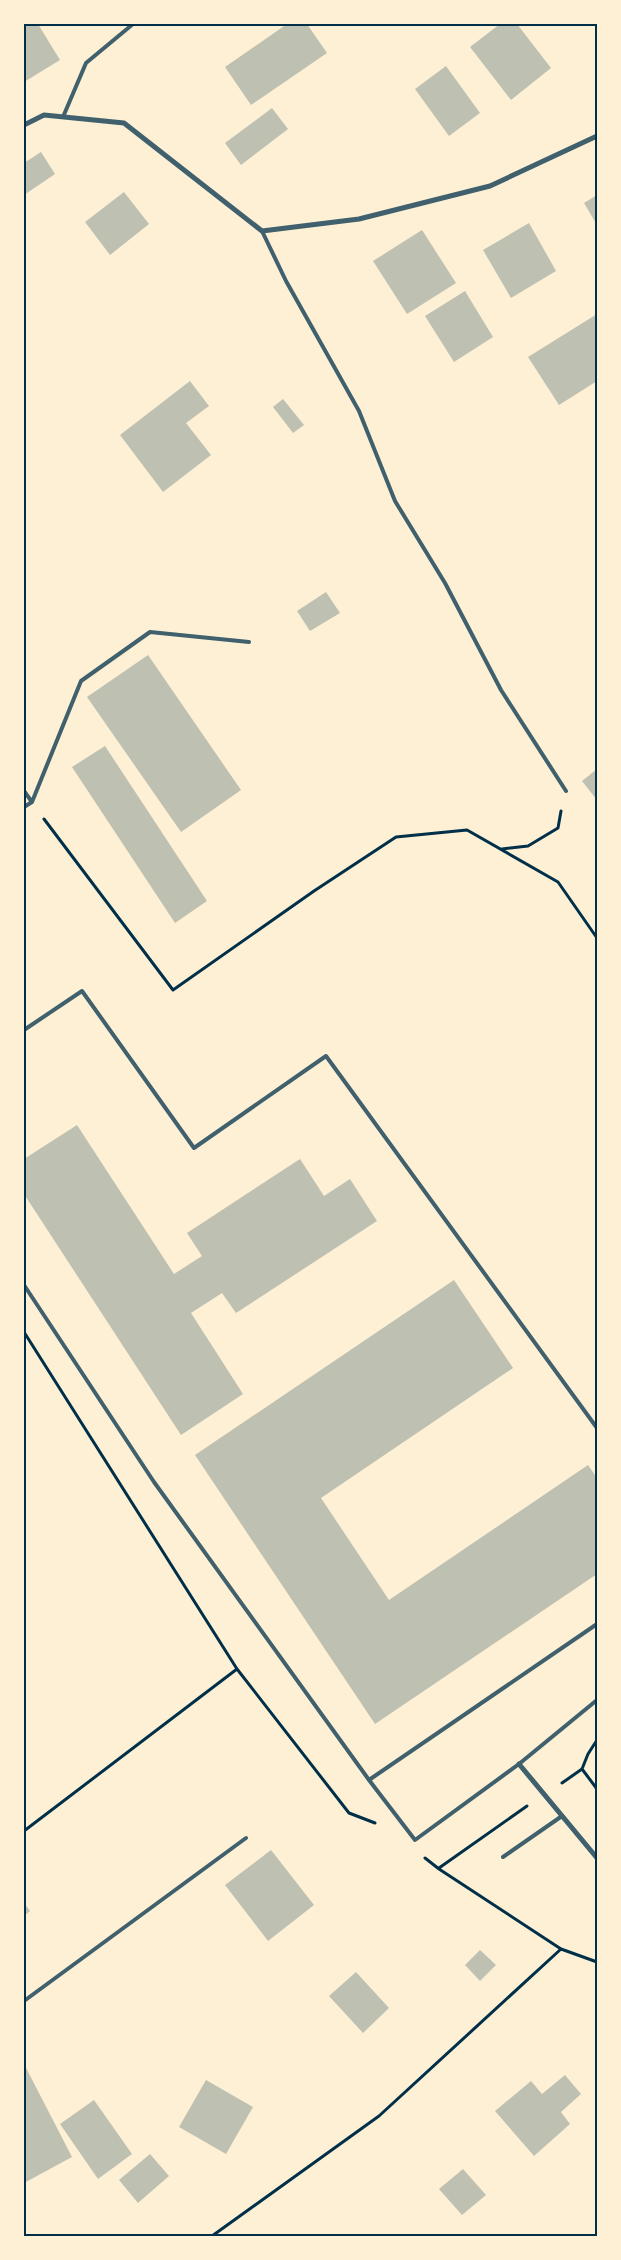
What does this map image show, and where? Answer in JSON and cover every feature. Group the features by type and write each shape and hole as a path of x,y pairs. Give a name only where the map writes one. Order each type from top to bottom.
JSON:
{"street":[{"path":"24,125 44,115 124,123 262,231 359,219 490,186 597,136"},
{"path":"519,1764 597,1858"}],"lane":[{"path":"63,117 86,63 133,24"},
{"path":"262,231 286,281 359,411 395,501 444,583 501,690 566,791"},
{"path":"24,807 32,802 81,681 150,632 249,642"},
{"path":"24,791 32,802"},
{"path":"24,1030 82,991 194,1148 326,1056 597,1428"},
{"path":"24,1285 154,1482 369,1780 415,1840 519,1764 597,1700"},
{"path":"369,1780 597,1624"},
{"path":"503,1857 562,1816"},
{"path":"24,2001 246,1838"}],"path":[{"path":"500,849 528,846 558,828 566,791"},
{"path":"32,802 173,990 396,836 466,830 558,882 597,938"},
{"path":"24,1332 237,1669 24,1832"},
{"path":"439,1868 582,1769 588,1754 597,1740"},
{"path":"582,1769 597,1788"},
{"path":"212,2236 379,2116 561,1949 597,1962"}],"building":[{"path":"24,24 38,24 60,60 24,82"},
{"path":"287,24 307,24 327,53 251,105 225,67"},
{"path":"500,24 517,24 551,68 511,100 470,47"},
{"path":"446,66 480,113 449,136 415,89"},
{"path":"272,108 288,129 241,165 225,143"},
{"path":"41,152 55,174 24,195 24,163"},
{"path":"124,192 149,224 110,255 85,222"},
{"path":"597,195 597,225 584,203"},
{"path":"529,223 556,271 511,298 483,250"},
{"path":"422,230 456,283 407,314 373,261"},
{"path":"465,291 493,337 454,362 425,316"},
{"path":"597,314 597,381 559,405 528,357"},
{"path":"190,381 209,406 186,423 211,455 163,492 120,435"},
{"path":"283,399 304,425 293,433 273,407"},
{"path":"326,592 340,613 310,631 297,611"},
{"path":"148,655 241,790 181,832 87,697"},
{"path":"105,746 207,901 175,923 72,767"},
{"path":"597,769 597,800 582,781"},
{"path":"77,1125 174,1274 202,1256 187,1233 300,1159 324,1196 350,1179 377,1221 236,1313 222,1293 191,1313 243,1394 181,1435 24,1194 24,1159"},
{"path":"454,1280 513,1368 321,1498 389,1600 588,1465 597,1478 597,1574 375,1724 195,1455"},
{"path":"271,1850 314,1905 268,1941 225,1885"},
{"path":"24,1903 30,1911 24,1916"},
{"path":"480,1950 496,1965 480,1981 465,1965"},
{"path":"356,1972 389,2008 363,2033 329,1996"},
{"path":"24,2064 72,2157 24,2183"},
{"path":"565,2075 581,2094 561,2112 570,2124 534,2156 495,2111 531,2081 542,2094"},
{"path":"206,2080 253,2107 226,2154 179,2127"},
{"path":"94,2100 132,2154 98,2179 60,2124"},
{"path":"150,2154 169,2176 138,2203 119,2180"},
{"path":"463,2169 486,2195 462,2215 439,2189"}]}
